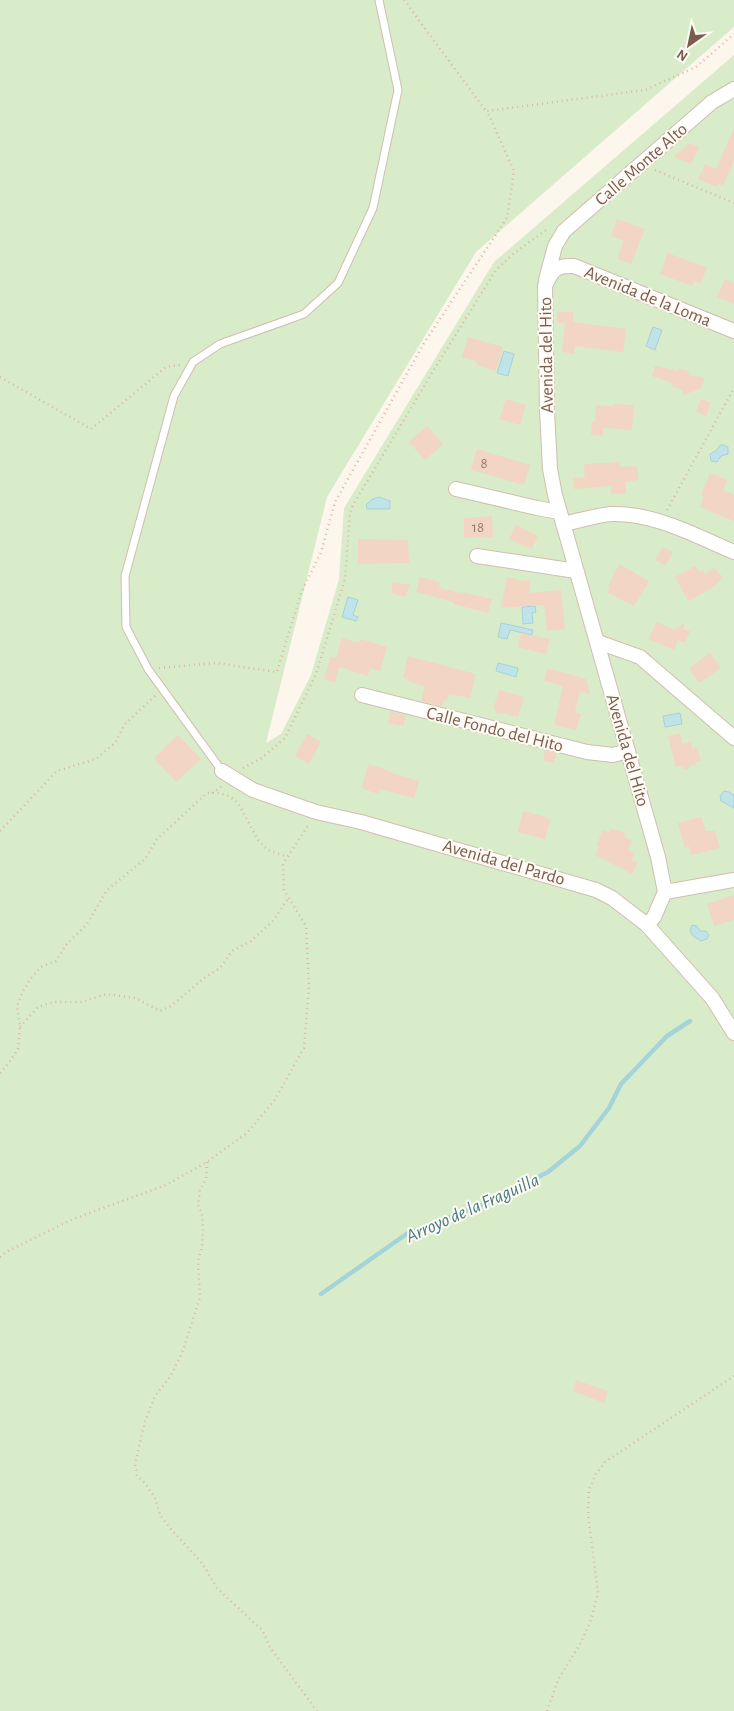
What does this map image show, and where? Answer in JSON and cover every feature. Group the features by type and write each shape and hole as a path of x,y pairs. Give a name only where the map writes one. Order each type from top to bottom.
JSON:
{"street":[{"name":"Calle Monte Alto","path":"545,286 555,246 564,231 712,102 734,89"},
{"path":"555,246 568,266"},
{"name":"Avenida del Hito","path":"568,266 550,273 545,286 550,469 561,518 598,642 658,858 665,892"},
{"name":"Avenida de la Loma","path":"568,266 734,331"},
{"path":"456,489 537,508 561,518 610,514 634,515 660,522 734,552"},
{"path":"477,556 576,571"},
{"path":"598,642 640,657 734,738"},
{"name":"Calle Fondo del Hito","path":"362,695 587,752 613,755 628,751"},
{"name":"Avenida del Pardo","path":"227,775 253,790 316,812 360,822 596,890 612,898 647,926 712,998 734,1033"},
{"path":"647,926 654,917 665,892 734,880"}],"lane":[{"path":"227,775 148,669 126,627 125,576 174,396 193,362 220,344 304,314 338,283 373,208 398,90 379,0"}],"path":[{"path":"148,669 216,663 278,672 301,594 321,552 335,502 424,342 507,218 514,171 486,111 404,0"},
{"path":"486,111 645,90 696,67 734,34"},
{"path":"640,164 734,203"},
{"path":"212,793 227,775 262,758 285,738 316,674 345,579 350,513 353,505 496,270 512,254 549,228 570,226"},
{"path":"0,377 91,429 166,367 193,362"},
{"path":"660,522 734,388"},
{"path":"0,831 57,771 96,759 115,742 125,724 163,689"},
{"path":"0,1073 18,1049 20,1027 17,1006 31,978 40,967 56,961 66,945 87,924 107,890 145,858 167,829 207,793 219,792 229,796 238,803 258,840 268,850 287,857"},
{"path":"0,1257 6,1252 72,1218 166,1185 207,1162 247,1133 274,1101 304,1048 309,986 306,926 284,890 283,864 316,812"},
{"path":"20,1027 38,1007 54,1002 82,1002 106,994 135,998 160,1011 171,1006 220,968 232,951 251,941 273,921 289,897"},
{"path":"207,1162 206,1179 200,1190 198,1205 202,1213 203,1229 202,1246 198,1261 200,1297 182,1353 170,1377 155,1396 145,1421 135,1464 137,1476 145,1483 154,1498 160,1515 169,1527 202,1563 217,1588 263,1632 269,1646 318,1711"},
{"path":"546,1711 558,1680 580,1644 590,1623 598,1593 588,1514 589,1489 596,1474 605,1462 734,1376"}],"green space":[{"path":"0,0 734,0 734,27 476,252 327,497 266,743 281,734 311,675 339,579 344,508 494,262 734,55 734,1711 0,1711"}],"water":[{"path":"653,327 662,330 655,350 646,346"},
{"path":"504,351 514,354 508,376 497,373"},
{"path":"720,445 728,447 728,454 721,456 717,462 711,461 710,454 717,450"},
{"path":"379,497 390,501 390,509 367,509 366,505 371,500"},
{"path":"348,597 358,600 353,615 358,617 356,621 342,617"},
{"path":"535,606 536,612 532,613 533,623 523,624 522,607"},
{"path":"501,623 533,630 532,635 510,630 507,639 498,637"},
{"path":"498,663 518,668 516,677 496,671"},
{"path":"680,713 682,724 665,727 663,716"},
{"path":"724,791 734,795 734,808 721,801 720,796"},
{"path":"692,925 697,926 700,931 706,931 709,935 707,939 701,941 693,936 690,930"}],"building":[{"path":"734,128 734,161 723,186 719,183 717,187 698,179 705,164 716,169"},
{"path":"689,143 699,147 691,164 674,157"},
{"path":"617,219 645,229 631,264 617,259 624,241 611,236"},
{"path":"668,253 707,268 700,284 694,281 692,286 660,274"},
{"path":"725,279 734,283 734,304 717,297"},
{"path":"557,312 573,312 573,322 626,329 623,352 575,346 574,354 562,352 565,323 558,323"},
{"path":"468,337 503,347 496,371 477,365 476,361 462,357"},
{"path":"655,366 678,371 679,368 690,372 688,375 705,378 701,388 684,395 682,390 672,386 672,383 652,376"},
{"path":"506,399 526,405 520,425 499,419"},
{"path":"701,399 711,403 706,416 696,412"},
{"path":"613,404 634,405 632,430 603,428 603,436 591,435 592,421 595,422 596,405 613,406"},
{"path":"427,426 443,444 425,460 409,442"},
{"path":"477,449 530,465 524,485 471,470"},
{"path":"619,462 620,467 637,466 638,480 625,482 626,493 611,494 611,486 574,489 573,478 585,477 584,464"},
{"path":"710,473 727,480 723,490 734,495 734,521 700,507 704,497 701,496"},
{"path":"492,516 493,537 464,538 464,518"},
{"path":"516,525 538,536 532,549 509,539"},
{"path":"358,539 408,540 409,563 358,564"},
{"path":"663,547 673,552 665,566 655,560"},
{"path":"619,564 649,581 634,606 607,592"},
{"path":"695,566 699,572 703,570 705,574 714,568 723,577 712,588 688,601 675,577"},
{"path":"420,577 440,582 439,588 492,599 488,613 416,592"},
{"path":"507,577 520,581 529,580 530,593 561,590 565,629 547,631 544,605 501,608"},
{"path":"393,582 410,585 405,597 391,593"},
{"path":"656,622 673,629 671,631 685,623 683,629 690,631 685,643 678,640 674,650 649,639"},
{"path":"521,633 550,639 546,654 518,647"},
{"path":"342,638 359,643 360,639 387,647 380,671 370,668 368,676 339,667 335,682 324,679 331,656 336,658"},
{"path":"710,653 721,668 699,683 689,668"},
{"path":"408,656 476,674 470,698 449,694 447,701 444,700 442,706 421,701 425,686 412,683 403,677"},
{"path":"547,668 586,679 590,694 580,691 575,712 581,714 576,730 554,725 563,686 544,681"},
{"path":"499,690 524,697 518,717 501,713 497,715 494,707"},
{"path":"390,711 406,715 403,726 388,723"},
{"path":"680,733 682,744 691,742 692,749 697,748 701,761 695,762 696,765 690,766 687,770 681,766 676,767 668,736"},
{"path":"307,734 321,742 309,764 295,756"},
{"path":"178,735 201,759 176,782 154,758"},
{"path":"545,750 557,753 554,763 543,761"},
{"path":"369,764 419,781 414,798 380,789 378,794 361,788"},
{"path":"523,811 546,817 550,820 545,839 518,832"},
{"path":"701,817 706,831 715,831 720,848 691,855 689,846 685,848 678,823"},
{"path":"610,828 625,833 624,837 632,840 628,850 635,854 632,860 638,862 632,874 595,855 599,847 596,846 603,830 609,832"},
{"path":"734,895 734,920 714,926 707,904"},
{"path":"576,1380 608,1391 604,1403 573,1391"}],"waterway":[{"name":"Arroyo de la Fraguilla","path":"321,1294 408,1233 484,1204 548,1172 580,1146 609,1108 621,1084 667,1036 690,1021"}]}
